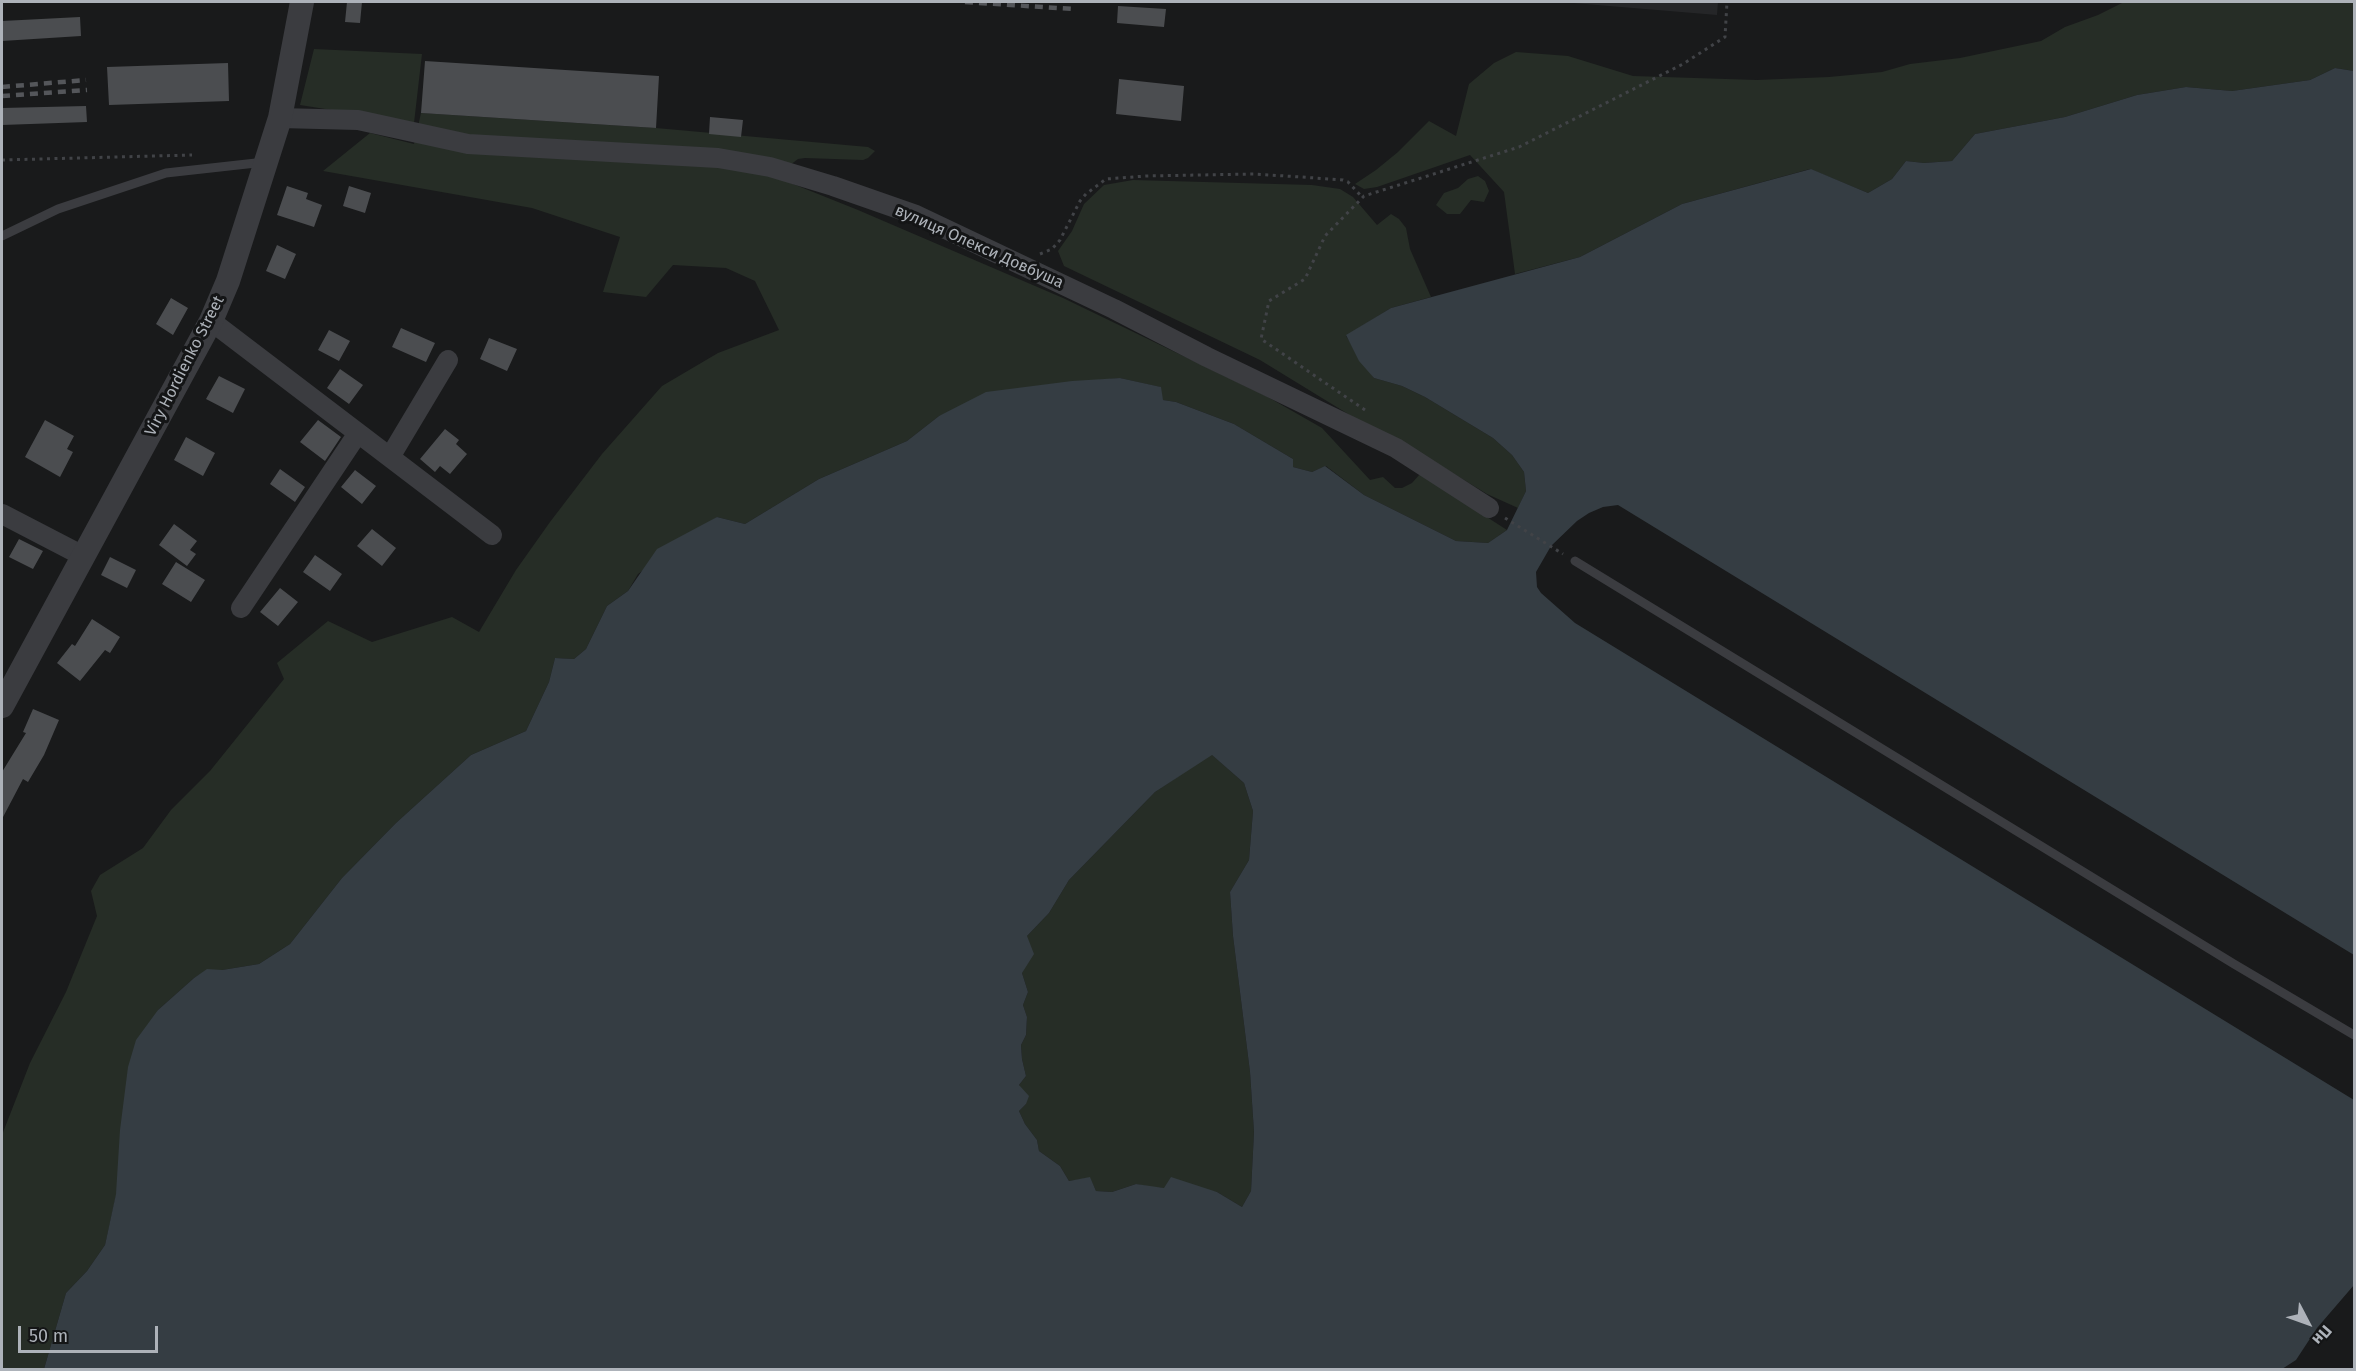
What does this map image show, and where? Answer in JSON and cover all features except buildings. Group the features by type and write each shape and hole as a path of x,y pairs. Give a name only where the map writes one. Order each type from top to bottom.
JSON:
{"street":[{"name":"Viry Hordienko Street","path":"2,706 211,321 228,281 280,118 302,2"},
{"name":"вулиця Олекси Довбуша","path":"280,118 358,120 468,144 718,158 770,167 916,215 1016,262 1396,448 1489,508"},
{"path":"211,321 492,535"},
{"path":"390,457 448,360"},
{"path":"242,608 358,433"},
{"path":"2,514 83,556"}],"lane":[{"path":"2,236 58,209 166,173 266,162"},
{"path":"1575,561 2214,952 2355,1035"}],"path":[{"path":"1369,413 1261,339 1269,301 1305,279 1325,236 1362,197 1519,147 1683,64 1725,37 1727,2"},
{"path":"2,160 199,154"},
{"path":"1016,262 1052,249 1060,240 1080,201 1106,179 1254,174 1301,177 1343,180 1348,182 1362,197"},
{"path":"1489,508 1575,561"}],"shaded area":[{"path":"1561,2 1718,2 1717,15"},
{"path":"2124,2 2354,2 2354,71 2335,68 2310,80 2232,91 2186,87 2137,95 2065,117 1975,134 1952,161 1924,163 1906,161 1892,179 1868,193 1810,169 1682,204 1580,257 1515,274 1504,192 1470,155 1377,187 1364,189 1355,184 1398,152 1429,121 1456,136 1469,84 1494,63 1516,52 1568,56 1633,76 1757,80 1829,77 1882,72 1910,64 1960,58 2041,41 2065,27 2098,15"},
{"path":"314,49 422,54 414,123 300,105"},
{"path":"2335,68 2354,71 2354,955 1618,505 1603,507 1577,521 1551,546 1536,572 1537,587 1541,593 1575,623 2354,1100 2354,1285 2317,1328 2296,1360 2282,1369 44,1369 66,1293 87,1271 105,1245 116,1194 120,1130 128,1067 136,1040 158,1010 207,969 222,970 259,964 290,944 342,878 396,823 471,755 526,731 549,682 555,658 574,659 586,649 607,606 628,591 657,549 717,517 745,524 819,479 907,441 939,416 986,392 1072,381 1120,378 1161,387 1163,400 1176,402 1234,424 1293,459 1293,467 1312,472 1325,466 1364,495 1456,541 1488,543 1507,530 1526,491 1524,472 1512,455 1493,438 1425,397 1402,386 1374,378 1359,361 1346,335 1391,308 1580,257 1682,204 1811,169 1868,193 1892,179 1906,161 1924,163 1952,161 1975,134 2065,117 2137,95 2186,87 2232,91 2310,80","holes":["1212,755 1244,783 1253,811 1249,860 1230,892 1233,936 1250,1072 1254,1132 1251,1191 1242,1207 1217,1192 1171,1177 1164,1188 1136,1184 1112,1192 1096,1191 1090,1177 1069,1181 1060,1166 1039,1151 1037,1140 1019,1111 1026,1104 1029,1096 1019,1085 1026,1076 1021,1045 1026,1035 1027,1017 1023,1005 1028,992 1022,973 1034,954 1027,936 1049,913 1069,880 1155,792"]},
{"path":"421,113 656,128 868,147 875,151 863,160 798,159 790,165 788,182 1063,298 1266,396 1322,428 1370,480 1383,477 1395,488 1402,488 1412,483 1420,474 1507,530 1488,543 1456,541 1364,495 1326,466 1312,472 1293,467 1293,459 1234,424 1176,402 1162,400 1160,387 1120,378 1046,385 939,416 907,441 819,479 745,524 717,517 638,574 628,591 607,606 586,649 574,659 555,658 549,682 526,731 471,755 396,823 342,878 290,944 259,964 207,970 194,978 158,1010 105,1245 87,1271 66,1293 44,1369 2,1369 2,1135 30,1063 66,992 97,916 91,891 100,875 143,848 171,810 210,771 284,679 277,663 328,621 372,642 452,617 479,632 516,570 550,522 602,454 662,386 718,353 779,330 755,281 726,268 673,265 646,297 603,292 620,237 532,208 323,171 370,133 414,144"},
{"path":"1478,176 1485,181 1489,191 1484,202 1471,200 1460,214 1447,214 1436,205 1444,193"},
{"path":"1133,180 1312,185 1340,189 1353,197 1377,225 1391,214 1399,219 1406,228 1410,249 1431,297 1391,308 1346,336 1374,378 1402,386 1425,397 1493,438 1512,455 1524,472 1526,491 1518,508 1487,494 1405,444 1384,436 1260,360 1064,266 1058,251 1072,231 1084,204 1104,185"},
{"path":"1211,754 1244,783 1253,811 1249,860 1230,892 1233,936 1250,1072 1254,1132 1251,1191 1242,1207 1217,1192 1136,1184 1112,1192 1096,1191 1090,1178 1069,1181 1060,1166 1039,1151 1037,1140 1019,1111 1026,1104 1019,1085 1026,1076 1021,1045 1026,1035 1027,1017 1023,1005 1028,992 1022,973 1027,936 1049,913 1069,880 1155,792"}],"railway":[{"path":"965,2 1073,9"},
{"path":"2,87 86,80"},
{"path":"2,96 87,90"}]}
